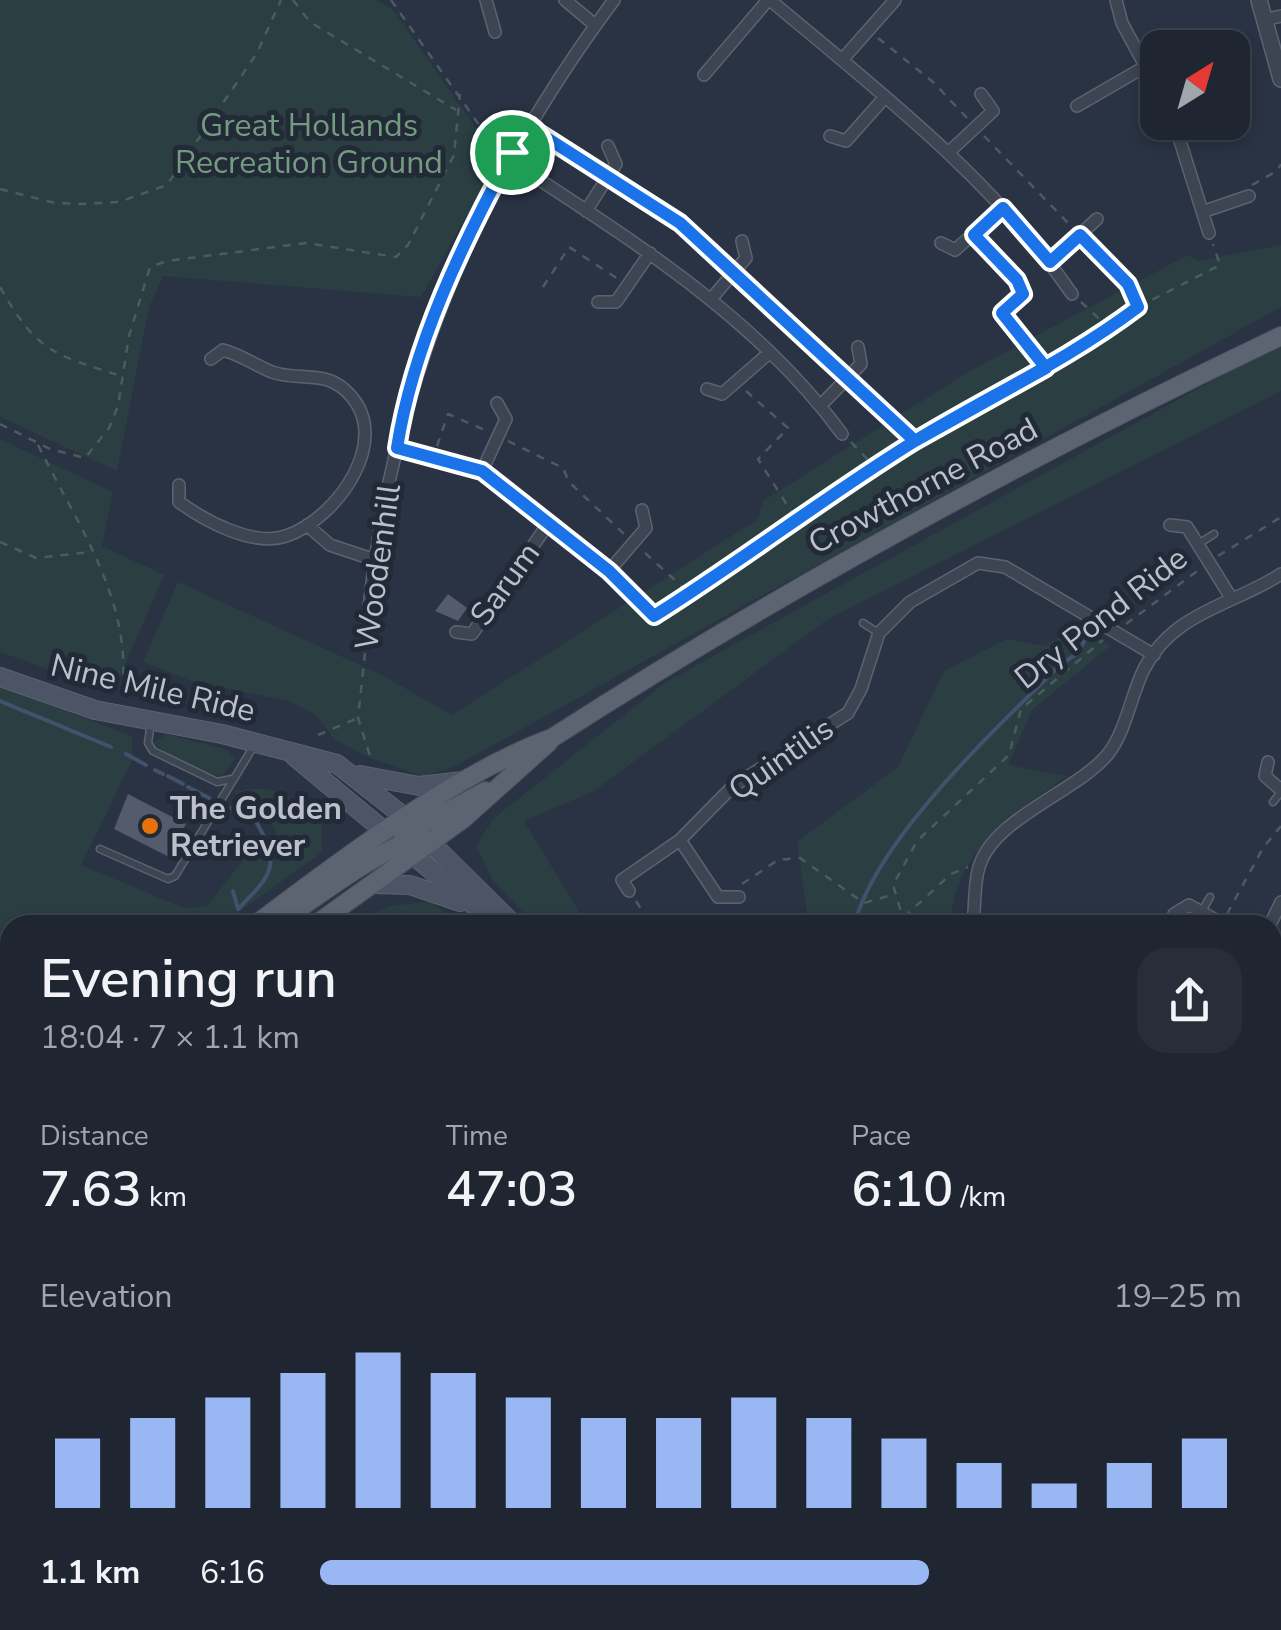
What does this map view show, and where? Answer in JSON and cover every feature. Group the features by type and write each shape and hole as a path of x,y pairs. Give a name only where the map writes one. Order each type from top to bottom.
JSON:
{"main road":[{"name":"Crowthorne Road","path":"419,830 504,781 552,738 827,571 1126,412 1281,336"},
{"name":"Nine Mile Ride","path":"0,677 51,699 256,742 294,756 326,761 350,773 419,830 504,915"},
{"name":"Crowthorne Road","path":"419,830 466,781 510,753 552,738"},
{"name":"Nine Mile Ride","path":"294,756 388,830 483,914"},
{"path":"350,773 404,785 466,781"},
{"path":"269,915 388,830 419,830 410,849 374,884 329,915"},
{"path":"290,915 410,849"},
{"path":"374,884 410,884 483,914"}],"street":[{"path":"486,0 495,32"},
{"path":"566,0 595,25"},
{"name":"Woodenhill","path":"366,642 375,560 397,448 415,378 445,292 510,156 614,0"},
{"path":"704,75 769,0 948,154 1003,208 1072,294"},
{"path":"842,60 890,5 875,0"},
{"path":"1116,0 1122,23 1140,55"},
{"path":"1259,0 1281,79"},
{"path":"1264,20 1281,16"},
{"path":"1077,106 1140,69"},
{"path":"948,154 993,111 981,94"},
{"path":"830,136 846,142 885,97"},
{"path":"1180,140 1209,233"},
{"path":"586,210 616,164 608,146"},
{"path":"510,156 712,298 821,405 842,434"},
{"path":"1205,211 1249,196"},
{"path":"942,243 955,250 1003,208"},
{"path":"1050,262 1097,219"},
{"path":"712,298 746,258 742,241"},
{"path":"598,302 616,302 650,254"},
{"path":"821,405 861,364 858,347"},
{"path":"179,485 179,502 196,514 252,537 284,537 307,525 347,489 360,462 364,434 358,408 346,390 328,379 275,373 222,350 211,358"},
{"path":"707,389 722,394 768,354"},
{"path":"482,471 506,419 497,403"},
{"name":"Sarum","path":"397,448 482,471 609,571 632,594"},
{"path":"609,571 646,528 642,510"},
{"name":"Sarum","path":"456,632 472,634 548,524"},
{"path":"307,525 351,556 375,560"},
{"path":"1170,525 1188,527 1230,596"},
{"path":"878,633 910,602 978,563 1004,567 1154,655"},
{"path":"974,915 978,868 1014,823 1110,752 1154,655 1190,619 1281,574"},
{"name":"Quintilis","path":"629,891 622,880 680,840 733,786 848,713 861,689 878,633"},
{"path":"1268,762 1265,776 1281,791"},
{"path":"680,840 718,897 738,897"},
{"path":"1174,914 1189,905 1208,915"}],"lane":[{"path":"1200,543 1214,534"},
{"path":"863,623 878,633"},
{"path":"151,722 148,743 153,751 211,780 223,783 237,776"},
{"path":"100,849 168,880 256,742"},
{"path":"211,780 222,798"},
{"path":"1274,802 1281,791"},
{"path":"1202,912 1210,897"}],"path":[{"path":"0,189 55,204 82,204 119,202 166,185 257,52 282,0"},
{"path":"292,0 310,22 458,112"},
{"path":"390,0 486,136 510,156"},
{"path":"0,424 37,444 85,458 110,428 129,336 150,268 167,261 306,242 396,257 408,246 454,154 460,94"},
{"path":"528,126 680,223 915,441"},
{"path":"1249,196 1252,181 1277,171 1281,164"},
{"path":"632,594 654,616 794,518 915,441 1046,368 1138,307 1220,265 1209,233"},
{"path":"974,235 1017,280 1023,294 1002,313 1046,368"},
{"path":"1080,235 1128,284 1138,307"},
{"path":"543,287 570,247 628,286"},
{"path":"0,286 14,311 50,354 122,376"},
{"path":"1072,294 1110,328"},
{"path":"736,385 755,396 788,428 758,460 794,518"},
{"path":"433,457 448,414 563,468 568,482 690,593"},
{"path":"842,434 876,468"},
{"path":"37,444 119,611 124,676 119,708"},
{"name":"Dry Pond Ride","path":"896,894 893,884 917,840 1009,755 1020,709 1208,562 1281,518"},
{"path":"0,542 36,558 90,552"},
{"name":"Woodenhill","path":"366,642 358,718 372,766"},
{"path":"318,735 358,718"},
{"path":"1229,915 1263,848 1281,826"},
{"path":"738,897 742,884 790,857 800,858 856,900 864,903 896,894 902,915"},
{"path":"906,915 951,874 964,867 978,868"},
{"path":"629,891 645,915"}],"green space":[{"name":"Great Hollands Recreation Ground","path":"0,0 377,0 394,11 491,150 489,176 421,297 163,276 149,307 117,471 0,417"},
{"path":"1281,245 1281,307 454,767 422,776 365,756 334,739 316,715 289,701 194,682 143,662 178,582 382,675 452,715 758,519 763,501 968,372 1188,255 1198,261"},
{"path":"1281,343 1281,391 828,619 594,791 524,821 581,915 525,915 493,881 476,846 494,818 666,682"},
{"path":"0,439 113,492 102,546 164,575 113,692 0,652"},
{"path":"1080,626 1110,646 1032,710 1008,765 1067,776 1007,821 974,855 954,899 952,915 808,915 797,842 898,767 944,671 1007,639 1044,646"},
{"path":"0,686 132,736 132,761 81,865 184,908 207,906 259,840 273,862 281,858 274,826 234,792 272,790 322,821 322,852 235,915 0,915"},
{"path":"167,734 228,750 235,759 222,776 195,769 154,742"},
{"path":"430,902 449,915 372,915 390,906"}],"building":[{"path":"448,594 467,608 458,621 435,611"},
{"name":"The Golden Retriever","path":"128,794 186,824 169,857 114,829"}],"waterway":[{"path":"858,915 867,891 912,821 1004,720 1060,665 1079,652 1087,635"},
{"path":"0,701 111,747"},
{"path":"126,754 146,765"},
{"path":"155,770 163,774"},
{"path":"168,776 183,784"},
{"path":"188,787 209,798"},
{"path":"230,808 255,820 269,848 270,859 265,878 238,909 233,891"}],"place":[{"name":"The Golden Retriever","path":"150,826"}],"route":[{"path":"512,152 474,223 445,292 400,426 397,448 482,471 609,571 654,616 794,518 915,441 1046,368 1138,307 1128,284 1080,235 1050,262 1003,208 974,235 1017,280 1023,294 1002,313 1046,368 915,441 752,285 680,223 528,126 512,152"}]}
